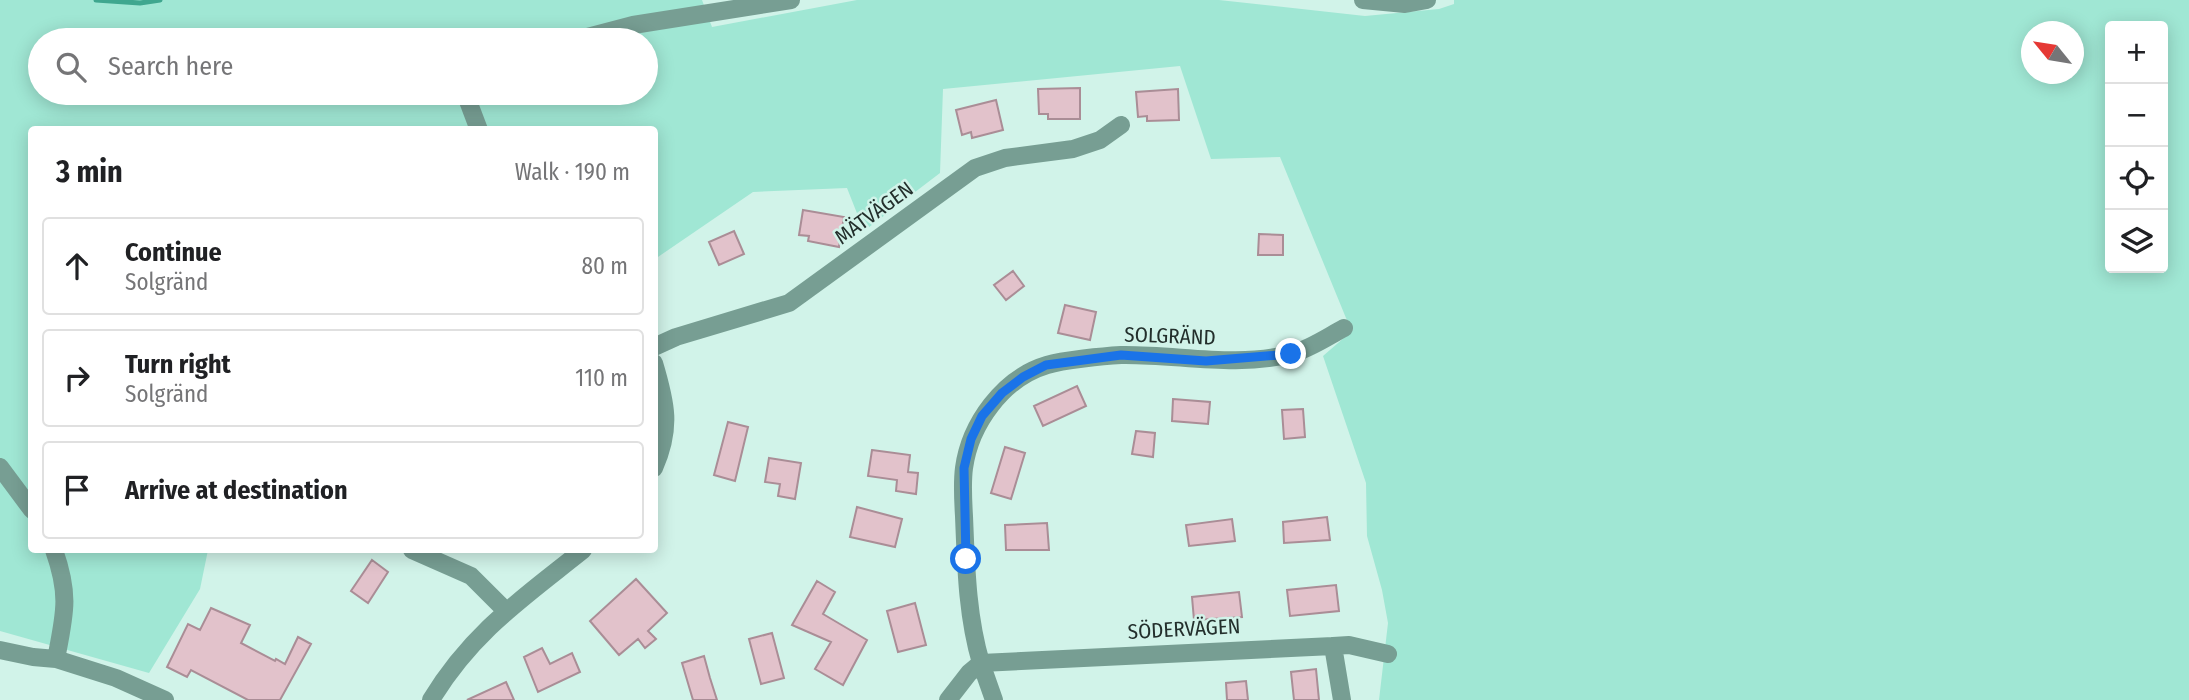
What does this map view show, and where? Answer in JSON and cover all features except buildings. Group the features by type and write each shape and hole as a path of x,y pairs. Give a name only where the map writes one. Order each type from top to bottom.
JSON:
{"street":[{"path":"622,28 791,0"},
{"path":"1363,0 1405,4 1427,0"},
{"path":"470,105 478,126"},
{"name":"MÄTVÄGEN","path":"658,345 676,337 789,303 975,168 1004,158 1073,149 1100,140 1121,125"},
{"name":"SOLGRÄND","path":"981,663 974,639 966,559 964,468 971,439 982,416 1002,393 1023,377 1046,365 1121,355 1206,361 1278,356 1303,349 1344,328"},
{"path":"658,375 666,399 667,424 658,460"},
{"path":"0,467 28,505"},
{"path":"55,553 65,587 66,608 56,659"},
{"path":"419,553 471,576 506,611"},
{"path":"431,700 464,651 506,611 579,553"},
{"name":"SÖDERVÄGEN","path":"981,663 1005,664 1098,656 1349,645 1388,654"},
{"path":"1333,646 1342,700"},
{"path":"0,650 56,659 125,681 165,700"},
{"path":"948,700 981,663 994,700"}],"green space":[{"path":"0,0 702,0 712,27 857,0 1219,0 1365,16 1439,9 1454,4 1454,0 2189,0 2189,700 1379,700 1388,623 1367,536 1366,483 1323,356 1353,330 1280,157 1211,159 1180,66 943,89 940,173 864,231 847,188 753,192 658,257 658,126 28,126 28,553 207,553 200,589 149,673 0,631"}],"waterway":[{"path":"96,0 140,3 160,0"}],"route":[{"path":"966,559 964,468 971,439 982,416 1002,393 1023,377 1046,365 1121,355 1223,361 1291,354"}]}
